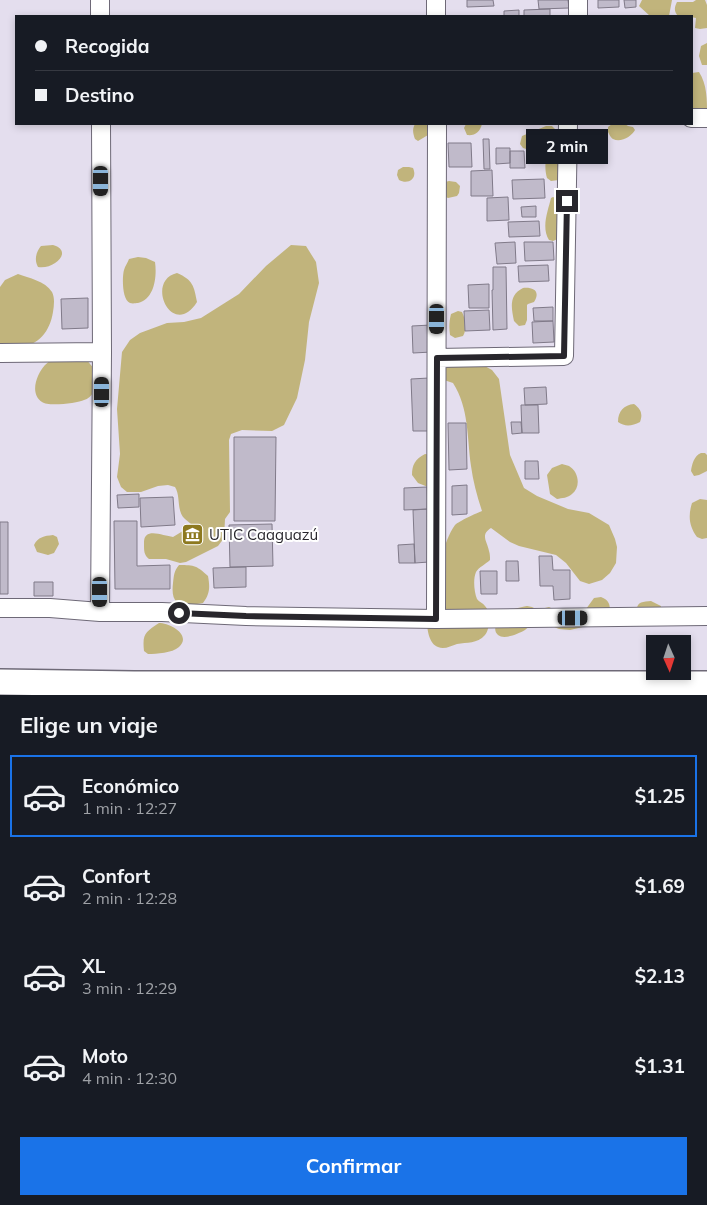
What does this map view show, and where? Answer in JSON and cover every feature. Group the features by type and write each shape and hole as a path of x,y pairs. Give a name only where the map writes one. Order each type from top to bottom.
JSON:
{"highway":[{"path":"0,682 134,684 707,684"}],"street":[{"path":"100,0 100,15"},
{"path":"436,0 436,15"},
{"path":"578,0 578,15"},
{"path":"693,118 707,118"},
{"path":"100,612 101,125"},
{"path":"436,619 437,125"},
{"path":"437,358 564,356 568,125"},
{"path":"0,352 102,352"},
{"path":"0,608 50,608 100,612 162,612 246,616 436,619 707,616"}],"shaded area":[{"path":"642,0 672,0 669,15 649,15 639,6"},
{"path":"705,0 707,5 707,28 695,28 696,18 693,17 693,15 677,15 676,13 677,2"},
{"path":"707,43 707,65 702,65 699,56 701,46"},
{"path":"699,72 702,77 707,98 707,114 693,113 693,73"},
{"path":"414,125 433,125 428,135 418,141 415,139 413,128"},
{"path":"466,125 482,125 477,133 472,135 467,135 464,128"},
{"path":"611,125 626,125 633,127 635,130 626,138 616,140 608,132 608,127"},
{"path":"546,126 552,126 556,133 535,148 523,148 520,144 522,136"},
{"path":"562,136 559,180 551,181 547,178 545,168 546,157 553,138"},
{"path":"403,167 413,168 414,172 413,178 406,182 399,180 397,175 398,170"},
{"path":"445,182 456,182 460,186 457,196 448,198 444,196"},
{"path":"551,198 559,200 560,238 553,241 549,240 545,224"},
{"path":"53,245 62,251 62,255 50,266 38,267 36,259 39,248 41,246"},
{"path":"291,245 306,246 316,262 319,283 309,322 305,360 297,398 284,425 272,431 242,430 231,434 229,440 230,512 225,519 224,538 218,546 186,562 149,559 144,551 147,535 154,533 173,537 191,526 191,524 180,512 175,487 168,485 158,486 141,492 127,492 121,487 117,477 120,454 117,409 122,352 130,340 140,333 167,323 201,318 239,294 266,266"},
{"path":"138,257 155,262 156,274 154,286 148,297 144,301 131,303 125,298 123,273 129,259"},
{"path":"177,273 190,281 197,302 188,312 179,315 171,312 162,296 163,286 167,278"},
{"path":"18,274 36,280 49,288 54,297 54,302 49,325 38,340 25,346 9,347 0,343 0,287 5,280"},
{"path":"523,288 535,290 537,295 534,302 527,305 525,325 519,326 514,321 512,302 515,294"},
{"path":"458,311 462,312 465,327 463,336 455,338 450,335 450,322 451,314"},
{"path":"59,357 86,359 95,370 93,393 88,398 76,402 56,404 42,402 38,398 35,389 39,373 52,360"},
{"path":"481,364 492,370 499,379 510,455 524,488 537,496 568,509 589,513 609,525 617,547 616,563 610,573 602,580 589,584 580,581 566,563 556,555 519,546 510,542 491,528 485,536 490,560 476,572 474,582 477,599 488,612 487,632 482,638 475,641 440,648 432,643 427,621 444,549 455,525 482,511 471,466 465,413 453,383 444,380 444,369 449,366"},
{"path":"634,404 641,412 640,422 623,425 618,422 622,409"},
{"path":"701,453 707,455 707,471 694,476 691,471 693,463 695,458"},
{"path":"425,454 432,455 442,469 444,481 442,486 433,489 418,483 412,475 415,463"},
{"path":"562,464 569,466 575,472 578,484 575,491 570,495 557,499 550,494 547,475 552,468"},
{"path":"700,499 707,500 707,538 702,539 694,533 690,517 692,503"},
{"path":"53,535 57,537 59,544 54,553 48,555 37,552 34,545 37,540 44,536"},
{"path":"179,565 195,567 208,576 209,590 203,603 184,605 176,601 173,583 175,571"},
{"path":"601,597 606,599 610,612 600,623 570,630 559,629 549,625 542,611 549,607 563,614 586,609 594,598"},
{"path":"651,601 661,606 661,608 637,612 639,604"},
{"path":"527,606 536,609 536,619 525,630 511,636 504,637 498,635 495,628 501,617 511,610"},
{"path":"159,623 169,625 178,630 183,638 182,643 172,651 148,654 144,651 144,637 148,631"}],"building":[{"path":"467,0 493,0 494,6 467,7"},
{"path":"538,0 568,0 569,8 539,9"},
{"path":"598,0 619,0 619,7 598,8"},
{"path":"624,0 636,0 636,7 625,8"},
{"path":"550,9 550,15 524,15 524,10"},
{"path":"519,10 519,15 504,15 504,11"},
{"path":"483,139 489,139 490,169 484,169"},
{"path":"448,143 471,143 472,167 449,167"},
{"path":"496,148 510,148 510,163 496,164"},
{"path":"510,151 524,151 525,168 510,168"},
{"path":"492,170 493,196 471,196 471,171"},
{"path":"544,179 545,198 513,199 512,180"},
{"path":"508,197 509,220 487,221 487,198"},
{"path":"536,206 536,217 522,217 521,207"},
{"path":"539,221 540,236 509,237 508,222"},
{"path":"515,242 516,263 497,264 495,243"},
{"path":"524,242 553,242 554,260 525,261"},
{"path":"548,265 549,281 519,282 518,266"},
{"path":"493,267 506,267 507,329 493,330"},
{"path":"489,284 489,308 469,308 468,285"},
{"path":"88,298 88,328 62,329 61,299"},
{"path":"553,307 553,321 534,321 533,308"},
{"path":"489,310 490,330 465,331 464,311"},
{"path":"553,321 554,342 533,343 532,322"},
{"path":"431,325 432,352 413,353 412,326"},
{"path":"429,378 430,431 413,431 411,379"},
{"path":"546,387 547,404 525,405 524,388"},
{"path":"521,405 538,405 539,433 522,433"},
{"path":"511,422 521,422 522,433 512,434"},
{"path":"448,423 466,423 467,469 449,470"},
{"path":"234,437 276,437 275,521 234,521"},
{"path":"525,461 538,461 539,479 525,479"},
{"path":"467,485 467,514 452,515 452,486"},
{"path":"427,487 428,509 404,510 404,488"},
{"path":"139,494 139,507 118,508 117,495"},
{"path":"173,497 175,525 141,527 140,498"},
{"path":"428,509 429,562 415,563 413,510"},
{"path":"114,521 137,521 137,566 170,565 170,589 115,589"},
{"path":"0,522 8,522 8,594 0,594"},
{"path":"272,524 273,566 230,567 229,525"},
{"path":"414,544 415,563 399,563 398,545"},
{"path":"539,556 552,556 553,570 570,570 570,599 554,600 553,586 540,586"},
{"path":"506,561 518,561 519,581 506,581"},
{"path":"246,567 246,587 214,588 213,568"},
{"path":"480,571 497,571 497,594 481,594"},
{"path":"34,582 53,582 53,596 34,596"}],"place":[{"name":"UTIC Caaguazú","path":"193,535"}],"route":[{"path":"179,613 436,619 437,358 564,356 567,201"}]}
